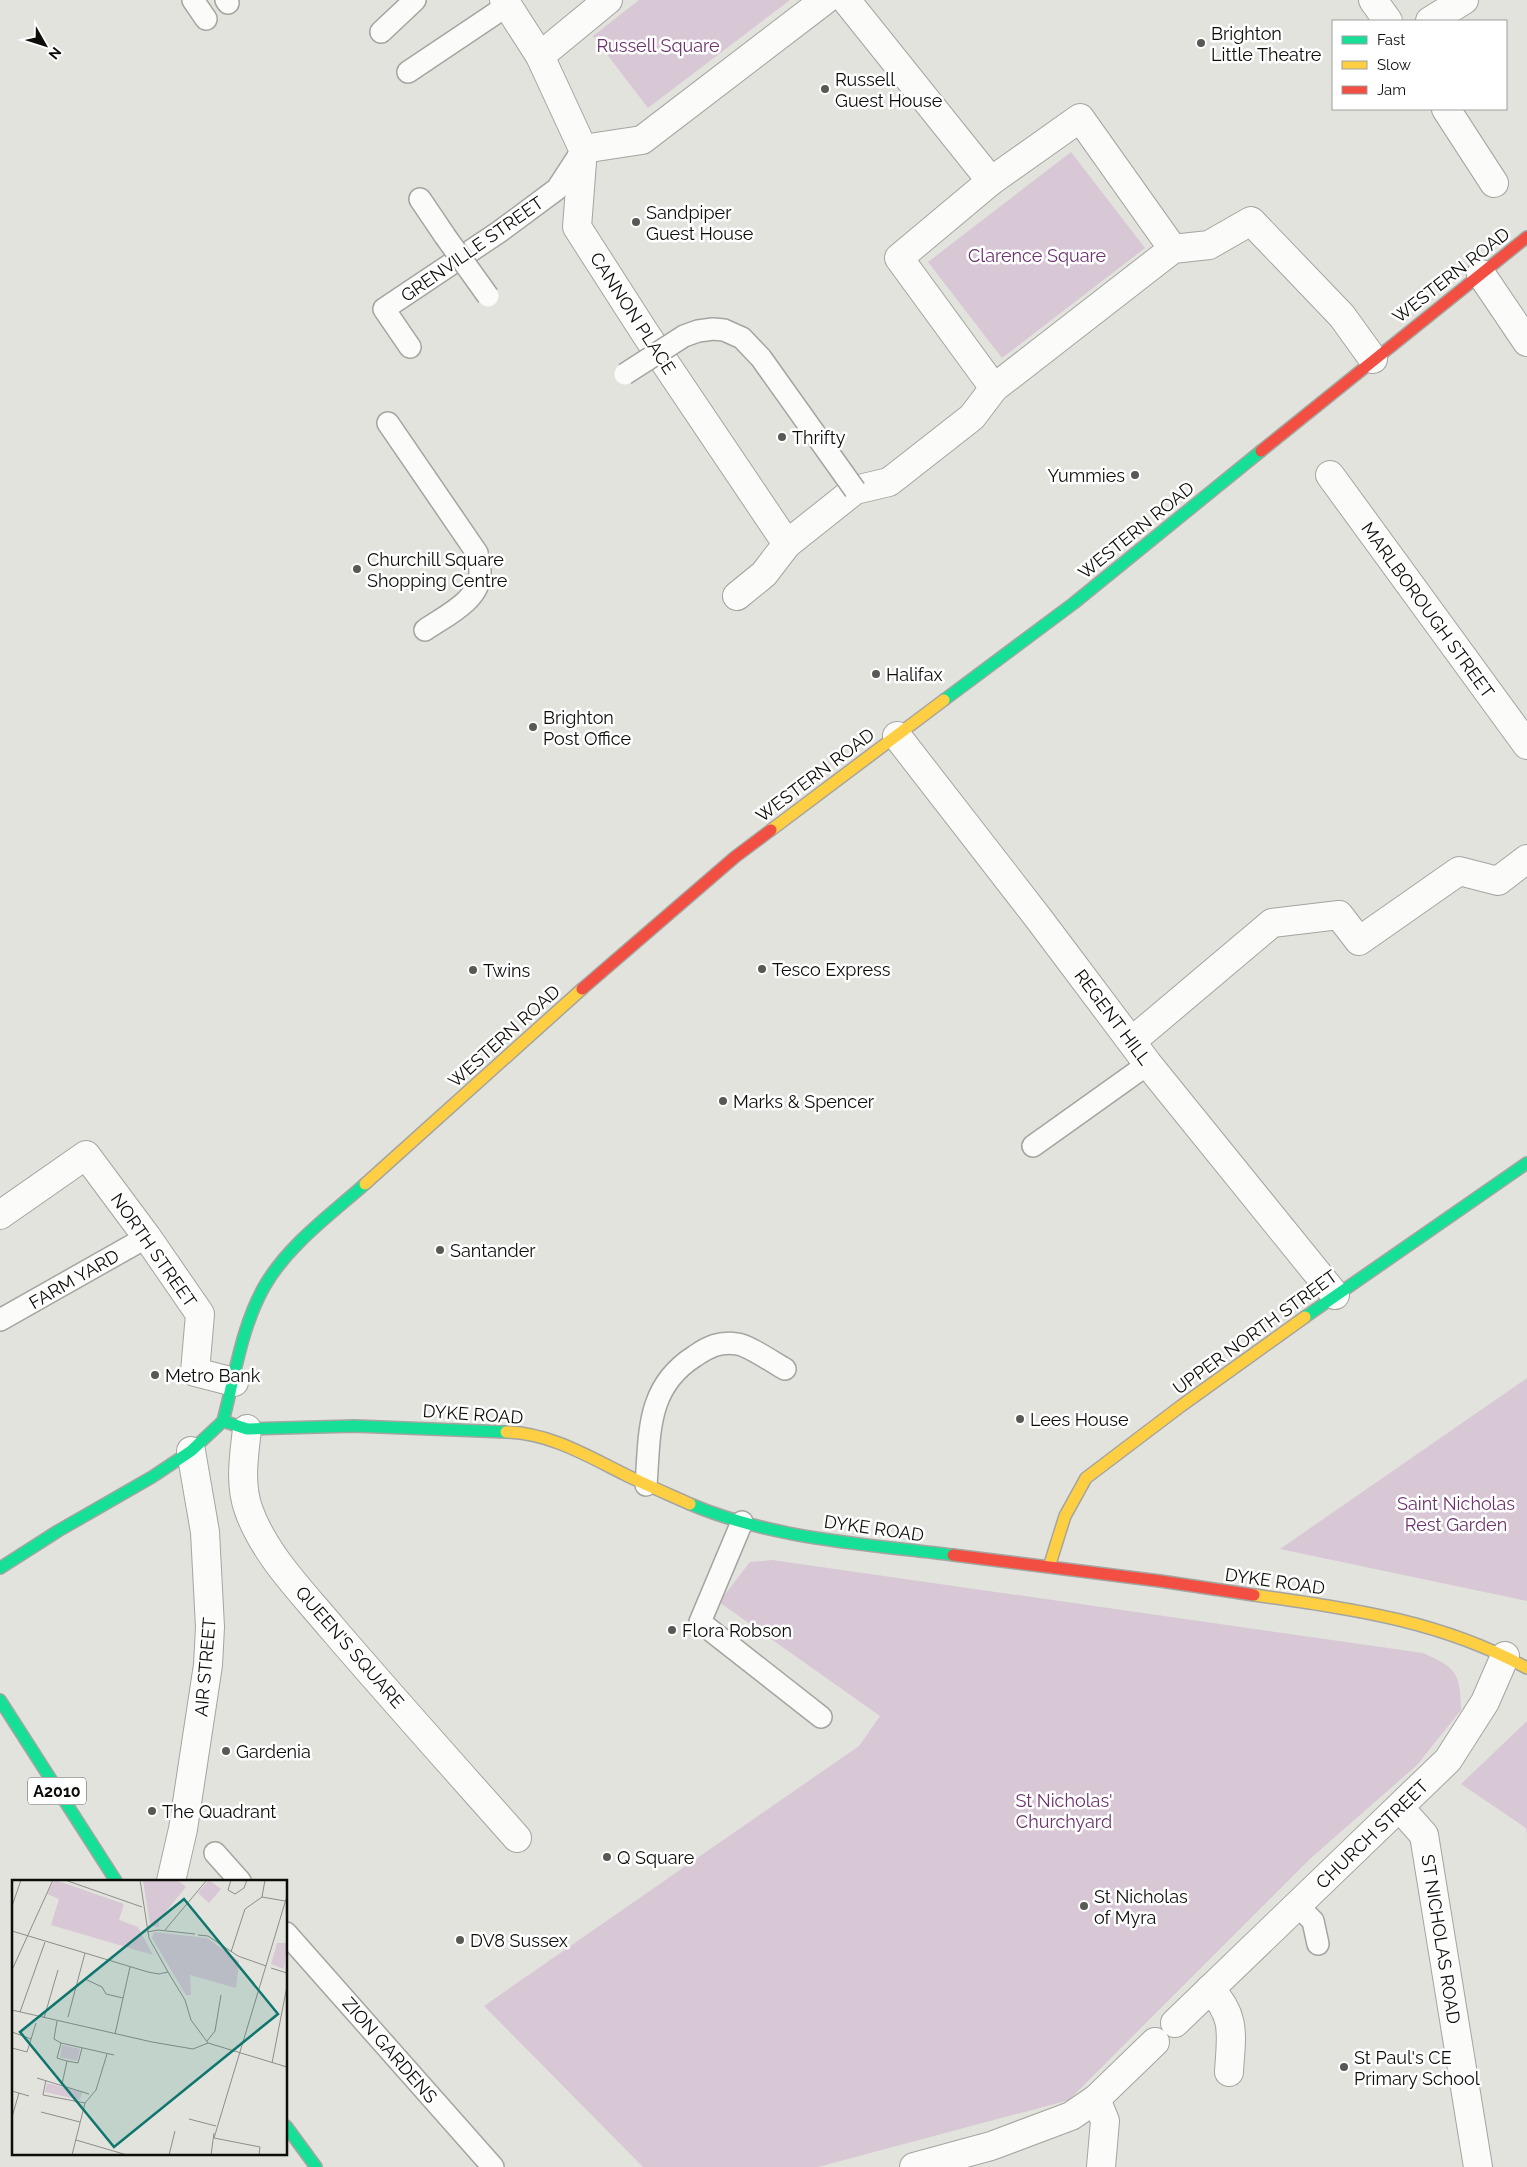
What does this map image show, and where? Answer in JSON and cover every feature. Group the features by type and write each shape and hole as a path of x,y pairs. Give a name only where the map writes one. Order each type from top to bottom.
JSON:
{"street":[{"path":"540,56 608,0"},
{"path":"583,149 642,140 825,0"},
{"path":"846,0 991,182"},
{"path":"1373,0 1387,20"},
{"path":"1432,20 1464,0"},
{"name":"CANNON PLACE","path":"506,3 540,56 583,149 577,227 650,341 787,544"},
{"path":"1447,110 1494,183"},
{"path":"994,388 899,258 991,182 1080,118 1173,249"},
{"path":"737,596 764,574 787,544 855,490 890,482 972,417 994,388 1173,249 1209,246 1251,221 1342,316 1373,359"},
{"name":"WESTERN ROAD","path":"235,1425 234,1382 244,1338 257,1302 276,1269 300,1242 590,982 735,857 1074,603 1373,359 1527,237"},
{"path":"1481,274 1527,342"},
{"name":"MARLBOROUGH STREET","path":"1330,475 1527,745"},
{"name":"REGENT HILL","path":"897,736 1039,919 1148,1064 1335,1295"},
{"path":"1132,1041 1272,923 1339,915 1359,941 1459,871 1498,880 1527,859"},
{"name":"NORTH STREET","path":"0,1215 86,1155 147,1237 200,1314 195,1372 234,1382"},
{"name":"UPPER NORTH STREET","path":"1050,1568 1065,1516 1086,1478 1181,1406 1335,1295 1527,1163"},
{"path":"0,1568 235,1425"},
{"name":"DYKE ROAD","path":"235,1425 355,1426 517,1432 561,1443 646,1485 721,1517 742,1522 821,1540 1160,1581 1369,1612 1439,1630 1516,1662"},
{"name":"QUEEN'S SQUARE","path":"235,1425 243,1465 243,1487 248,1509 256,1529 273,1555 346,1644 517,1838"},
{"name":"AIR STREET","path":"172,1880 183,1829 208,1664 210,1627 204,1532 191,1452"},
{"name":"CHURCH STREET","path":"1175,2023 1448,1760 1485,1702 1516,1662"},
{"name":"A2010","path":"0,1700 115,1880"},
{"name":"ST NICHOLAS ROAD","path":"1400,1808 1424,1835 1478,2167"},
{"path":"1210,1989 1222,2001 1232,2024 1229,2072"},
{"path":"914,2167 992,2146 1072,2116 1096,2099 1155,2042"},
{"path":"1096,2099 1105,2121 1101,2167"},
{"path":"288,2129 316,2167"}],"lane":[{"path":"193,0 206,19"},
{"path":"381,32 415,0"},
{"path":"408,72 506,3"},
{"name":"GRENVILLE STREET","path":"410,347 384,309 499,232 557,189 583,149"},
{"path":"420,198 488,296"},
{"path":"625,374 684,336 698,331 724,330 742,338 773,373 855,490"},
{"path":"388,423 477,553 481,573 476,590 462,605 425,630"},
{"path":"1034,1146 1148,1064"},
{"name":"FARM YARD","path":"0,1320 147,1237"},
{"path":"646,1485 651,1416 658,1396 682,1364 712,1344 739,1344 785,1369"},
{"path":"742,1522 700,1622 821,1717"},
{"path":"215,1853 239,1880"},
{"path":"1298,1906 1313,1921 1318,1944"},
{"name":"ZION GARDENS","path":"288,1935 493,2167"}],"green space":[{"name":"Russell Square","path":"639,0 790,0 648,108 593,36"},
{"name":"Clarence Square","path":"1071,152 1145,248 1002,358 928,262"},
{"name":"Saint Nicholas Rest Garden","path":"1527,1378 1527,1601 1280,1549"},
{"name":"St Nicholas' Churchyard","path":"772,1560 1423,1653 1443,1663 1454,1673 1458,1680 1461,1710 1417,1765 1311,1858 1069,2100 818,2167 643,2167 484,2006 859,1746 880,1716 719,1602 750,1562"},
{"path":"1527,1721 1527,1835 1526,1828 1461,1784"}],"traffic: fast":[{"path":"944,700 1074,603 1261,451"},
{"path":"1305,1317 1527,1163"},
{"path":"223,1421 239,1352 256,1303 264,1287 297,1245 365,1184"},
{"path":"223,1421 247,1429 355,1426 506,1432"},
{"path":"0,1568 58,1531 152,1477 191,1451 223,1421"},
{"path":"690,1504 721,1516 786,1533 819,1539 953,1555"},
{"path":"0,1700 115,1880"},
{"path":"288,2129 316,2167"}],"traffic: slow":[{"path":"771,830 944,700"},
{"path":"365,1184 582,989"},
{"path":"1049,1567 1065,1516 1086,1478 1181,1406 1305,1317"},
{"path":"506,1432 537,1436 567,1446 690,1504"},
{"path":"1254,1595 1360,1612 1428,1628 1461,1638 1527,1668"}],"traffic: jam":[{"path":"1261,451 1527,237"},
{"path":"582,989 735,857 771,830"},
{"path":"953,1555 1254,1595"}],"place":[{"name":"Brighton Little Theatre","path":"1201,43"},
{"name":"Russell Guest House","path":"825,89"},
{"name":"Sandpiper Guest House","path":"636,222"},
{"name":"Thrifty","path":"782,437"},
{"name":"Yummies","path":"1135,475"},
{"name":"Churchill Square Shopping Centre","path":"357,569"},
{"name":"Halifax","path":"876,674"},
{"name":"Brighton Post Office","path":"533,727"},
{"name":"Tesco Express","path":"762,969"},
{"name":"Twins","path":"473,970"},
{"name":"Marks & Spencer","path":"723,1101"},
{"name":"Santander","path":"440,1250"},
{"name":"Metro Bank","path":"155,1375"},
{"name":"Lees House","path":"1020,1419"},
{"name":"Flora Robson","path":"672,1630"},
{"name":"Gardenia","path":"226,1751"},
{"name":"The Quadrant","path":"152,1811"},
{"name":"Q Square","path":"607,1857"},
{"name":"St Nicholas of Myra","path":"1084,1906"},
{"name":"DV8 Sussex","path":"460,1940"},
{"name":"St Paul's CE Primary School","path":"1344,2067"}]}
